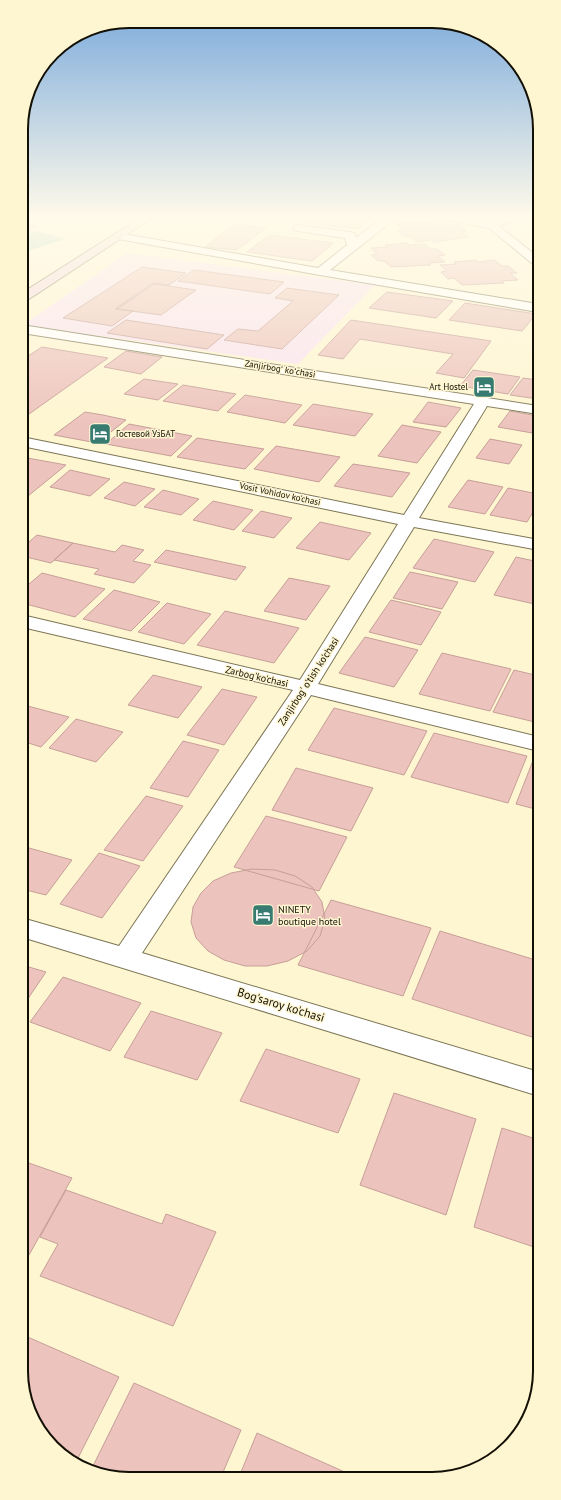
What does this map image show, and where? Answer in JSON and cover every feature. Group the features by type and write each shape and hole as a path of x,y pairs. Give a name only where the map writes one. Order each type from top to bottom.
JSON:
{"main road":[{"path":"28,294 41,286"}],"street":[{"path":"405,286 533,307"},
{"name":"Zanjirbogʻ koʻchasi","path":"28,330 533,409"},
{"name":"Zanjirbog' o'tish ko'chasi","path":"126,957 306,687 483,401"},
{"name":"Vosit Vohidov ko'chasi","path":"28,442 533,544"},
{"name":"Zarbog'ko'chasi","path":"28,622 306,687 533,743"},
{"name":"Bog'saroy ko'chasi","path":"28,929 126,957 533,1082"}],"shaded area":[{"path":"79,286 374,286 298,364 28,326 28,322"}],"building":[{"path":"113,286 149,286 115,309 133,311 112,326 63,318"},
{"path":"151,286 168,286 196,290 161,315 117,309"},
{"path":"213,286 279,286 270,294"},
{"path":"287,288 339,295 282,349 224,340 238,329 258,331 293,301 275,298"},
{"path":"387,292 453,301 436,318 369,308"},
{"path":"465,303 533,314 533,318 522,331 449,320"},
{"path":"126,320 224,335 207,349 107,333"},
{"path":"351,320 491,341 464,378 436,373 453,354 360,339 343,359 318,355"},
{"path":"42,347 108,358 28,415 28,356"},
{"path":"126,351 162,357 141,374 104,367"},
{"path":"473,370 520,377 508,394 460,386"},
{"path":"523,378 533,379 533,398 510,395"},
{"path":"144,379 178,384 158,400 124,394"},
{"path":"183,385 236,394 218,411 163,401"},
{"path":"245,395 302,405 285,423 227,412"},
{"path":"428,402 461,408 446,427 413,422"},
{"path":"313,404 373,414 355,436 293,425"},
{"path":"510,411 533,415 533,433 498,427"},
{"path":"85,412 126,420 97,443 54,435"},
{"path":"129,424 192,436 171,456 106,444"},
{"path":"402,425 441,432 417,463 378,456"},
{"path":"197,438 264,449 245,469 177,457"},
{"path":"490,439 522,445 509,464 476,458"},
{"path":"276,446 340,457 319,482 254,469"},
{"path":"28,458 66,465 28,496"},
{"path":"353,464 410,473 392,497 334,486"},
{"path":"70,470 110,479 90,496 50,487"},
{"path":"468,480 503,487 485,514 448,507"},
{"path":"124,482 155,489 135,506 104,498"},
{"path":"508,488 533,493 533,512 527,522 490,515"},
{"path":"163,490 199,499 181,515 144,507"},
{"path":"213,501 253,510 234,530 193,520"},
{"path":"261,511 292,518 274,538 242,531"},
{"path":"320,522 371,533 349,560 296,548"},
{"path":"37,535 73,543 51,563 28,557 28,543"},
{"path":"434,539 494,552 475,582 413,568"},
{"path":"73,543 115,552 122,545 144,550 133,561 151,565 134,583 94,574 99,569 54,560"},
{"path":"166,550 246,567 236,580 154,562"},
{"path":"516,557 533,561 533,604 494,595"},
{"path":"410,572 458,582 442,609 393,598"},
{"path":"42,573 105,589 75,617 28,605 28,585"},
{"path":"289,578 330,586 306,620 264,611"},
{"path":"114,590 160,602 131,631 83,619"},
{"path":"391,600 441,612 421,645 369,632"},
{"path":"167,603 211,614 184,644 138,632"},
{"path":"225,611 299,628 274,663 197,645"},
{"path":"365,637 418,650 394,687 339,673"},
{"path":"442,653 511,669 490,711 419,694"},
{"path":"514,670 533,675 533,722 493,712"},
{"path":"153,675 202,687 178,718 128,705"},
{"path":"222,689 257,697 224,745 187,735"},
{"path":"28,706 69,717 41,747 28,743"},
{"path":"334,708 427,731 404,775 308,750"},
{"path":"76,719 123,732 96,762 49,748"},
{"path":"434,733 527,756 508,803 411,777"},
{"path":"183,741 219,750 188,797 150,788"},
{"path":"533,761 533,808 516,804"},
{"path":"296,768 373,788 351,831 272,810"},
{"path":"146,796 183,806 143,861 104,850"},
{"path":"266,816 347,837 319,891 234,867"},
{"path":"28,848 72,860 46,895 28,890"},
{"path":"99,853 140,866 102,918 60,904"},
{"path":"252,869 275,870 295,876 312,887 322,902 325,919 320,936 307,951 288,961 267,966 245,966 224,960 208,951 196,938 191,922 193,907 201,893 213,881 231,873"},
{"path":"331,900 431,928 403,996 298,965"},
{"path":"440,931 533,959 532,1037 412,999"},
{"path":"28,967 46,972 28,999"},
{"path":"63,977 141,1003 110,1051 30,1022"},
{"path":"151,1011 222,1033 197,1080 124,1057"},
{"path":"266,1049 360,1079 338,1133 240,1101"},
{"path":"394,1093 476,1119 446,1215 360,1185"},
{"path":"502,1128 533,1138 533,1247 474,1227"},
{"path":"28,1163 72,1178 28,1255"},
{"path":"66,1190 162,1224 166,1214 216,1232 173,1326 40,1276 58,1244 40,1237"},
{"path":"28,1337 119,1377 78,1458 58,1442 38,1416 33,1403 29,1384"},
{"path":"134,1383 241,1430 223,1472 129,1472 109,1470 93,1465"},
{"path":"257,1433 345,1472 241,1472"}],"place":[{"name":"Art Hostel","path":"484,387"},
{"name":"Гостевой УзБАТ","path":"100,434"},
{"name":"NINETY boutique hotel","path":"263,915"}]}
